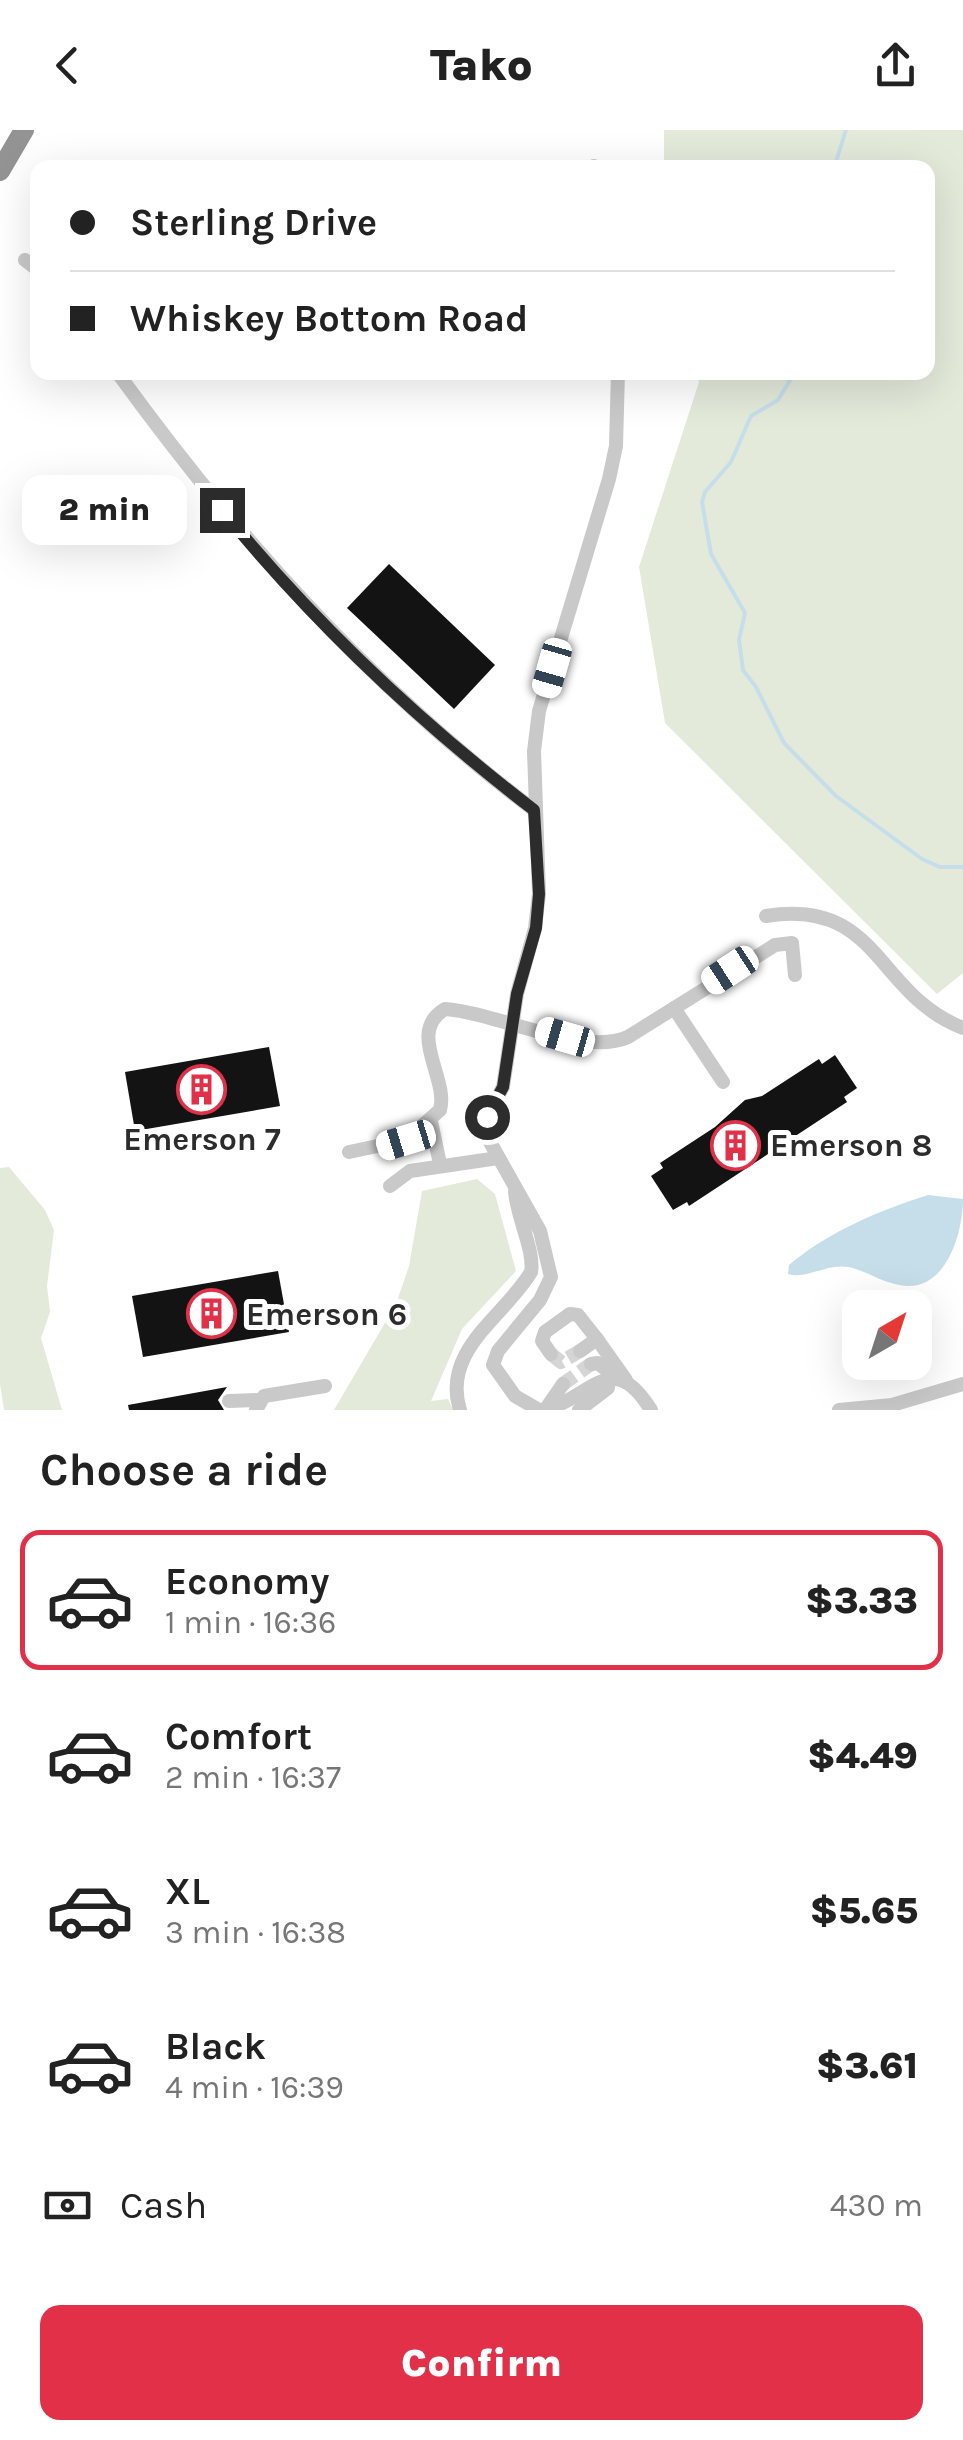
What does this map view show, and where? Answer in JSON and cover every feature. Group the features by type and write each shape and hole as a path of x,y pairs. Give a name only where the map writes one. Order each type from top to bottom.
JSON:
{"highway":[{"path":"0,171 24,130"}],"street":[{"path":"124,380 202,486 329,632 441,739 534,810"},
{"path":"543,1410 515,1396 493,1365 498,1351 540,1300 550,1277 540,1231 498,1158 487,1117 503,1087 512,1022 536,928 539,894 534,810 539,711 609,480 616,446 618,380"},
{"path":"766,916 798,911 832,918 868,947 934,1017 963,1028"},
{"path":"349,1152 406,1140 432,1121 443,1100 428,1036 438,1014 445,1009 468,1011 606,1045 628,1038 775,944 792,943 795,975"},
{"path":"674,1008 722,1082"},
{"path":"432,1121 440,1164"},
{"path":"390,1186 410,1171 498,1158"},
{"path":"460,1410 456,1388 470,1346 532,1272 533,1260 517,1221 514,1186"},
{"path":"550,1354 542,1341 544,1332 570,1314 578,1315 597,1338 617,1380"},
{"path":"580,1351 597,1338"},
{"path":"590,1364 598,1363 647,1407"},
{"path":"543,1410 599,1379 617,1380"},
{"path":"579,1410 617,1380"},
{"path":"543,1410 562,1384"},
{"path":"838,1410 892,1404 963,1384"},
{"path":"230,1402 257,1405 325,1386"}],"green space":[{"path":"664,130 963,130 963,973 937,994 665,723 639,567 698,380 935,380 935,160 664,160"},
{"path":"9,1167 45,1210 54,1230 47,1286 50,1312 41,1338 62,1410 4,1410 0,1384 0,1168"},
{"path":"477,1179 495,1194 516,1271 462,1329 431,1401 448,1399 453,1410 334,1410 396,1304 409,1266 422,1191"}],"water":[{"path":"928,1195 963,1199 955,1244 948,1259 928,1281 915,1286 899,1285 840,1266 802,1275 788,1274 789,1265 837,1232"}],"building":[{"path":"389,564 495,665 454,709 347,608"},
{"name":"Emerson 7","path":"269,1047 280,1106 135,1131 125,1072"},
{"name":"Emerson 8","path":"835,1055 857,1088 844,1097 847,1102 689,1206 687,1202 673,1210 651,1176 663,1168 660,1163 715,1127 745,1100 762,1096 819,1059 822,1064"},
{"name":"Emerson 6","path":"278,1271 289,1332 143,1357 132,1296"},
{"path":"227,1387 218,1400 224,1410 129,1410 128,1405"}],"waterway":[{"path":"837,160 846,130"},
{"path":"790,380 778,400 751,416 731,462 705,492 702,502 711,554 745,613 739,640 743,670 756,687 784,743 836,796 922,859 940,867 963,867"}],"tunnel":[{"path":"551,1354 561,1362 580,1351"},
{"path":"563,1384 591,1364"}],"place":[{"name":"Emerson 7","path":"202,1089"},
{"name":"Emerson 8","path":"735,1145"},
{"name":"Emerson 6","path":"211,1314"}],"route":[{"path":"222,510 368,671 441,739 534,810 539,894 536,928 517,994 503,1087 487,1117"}]}
